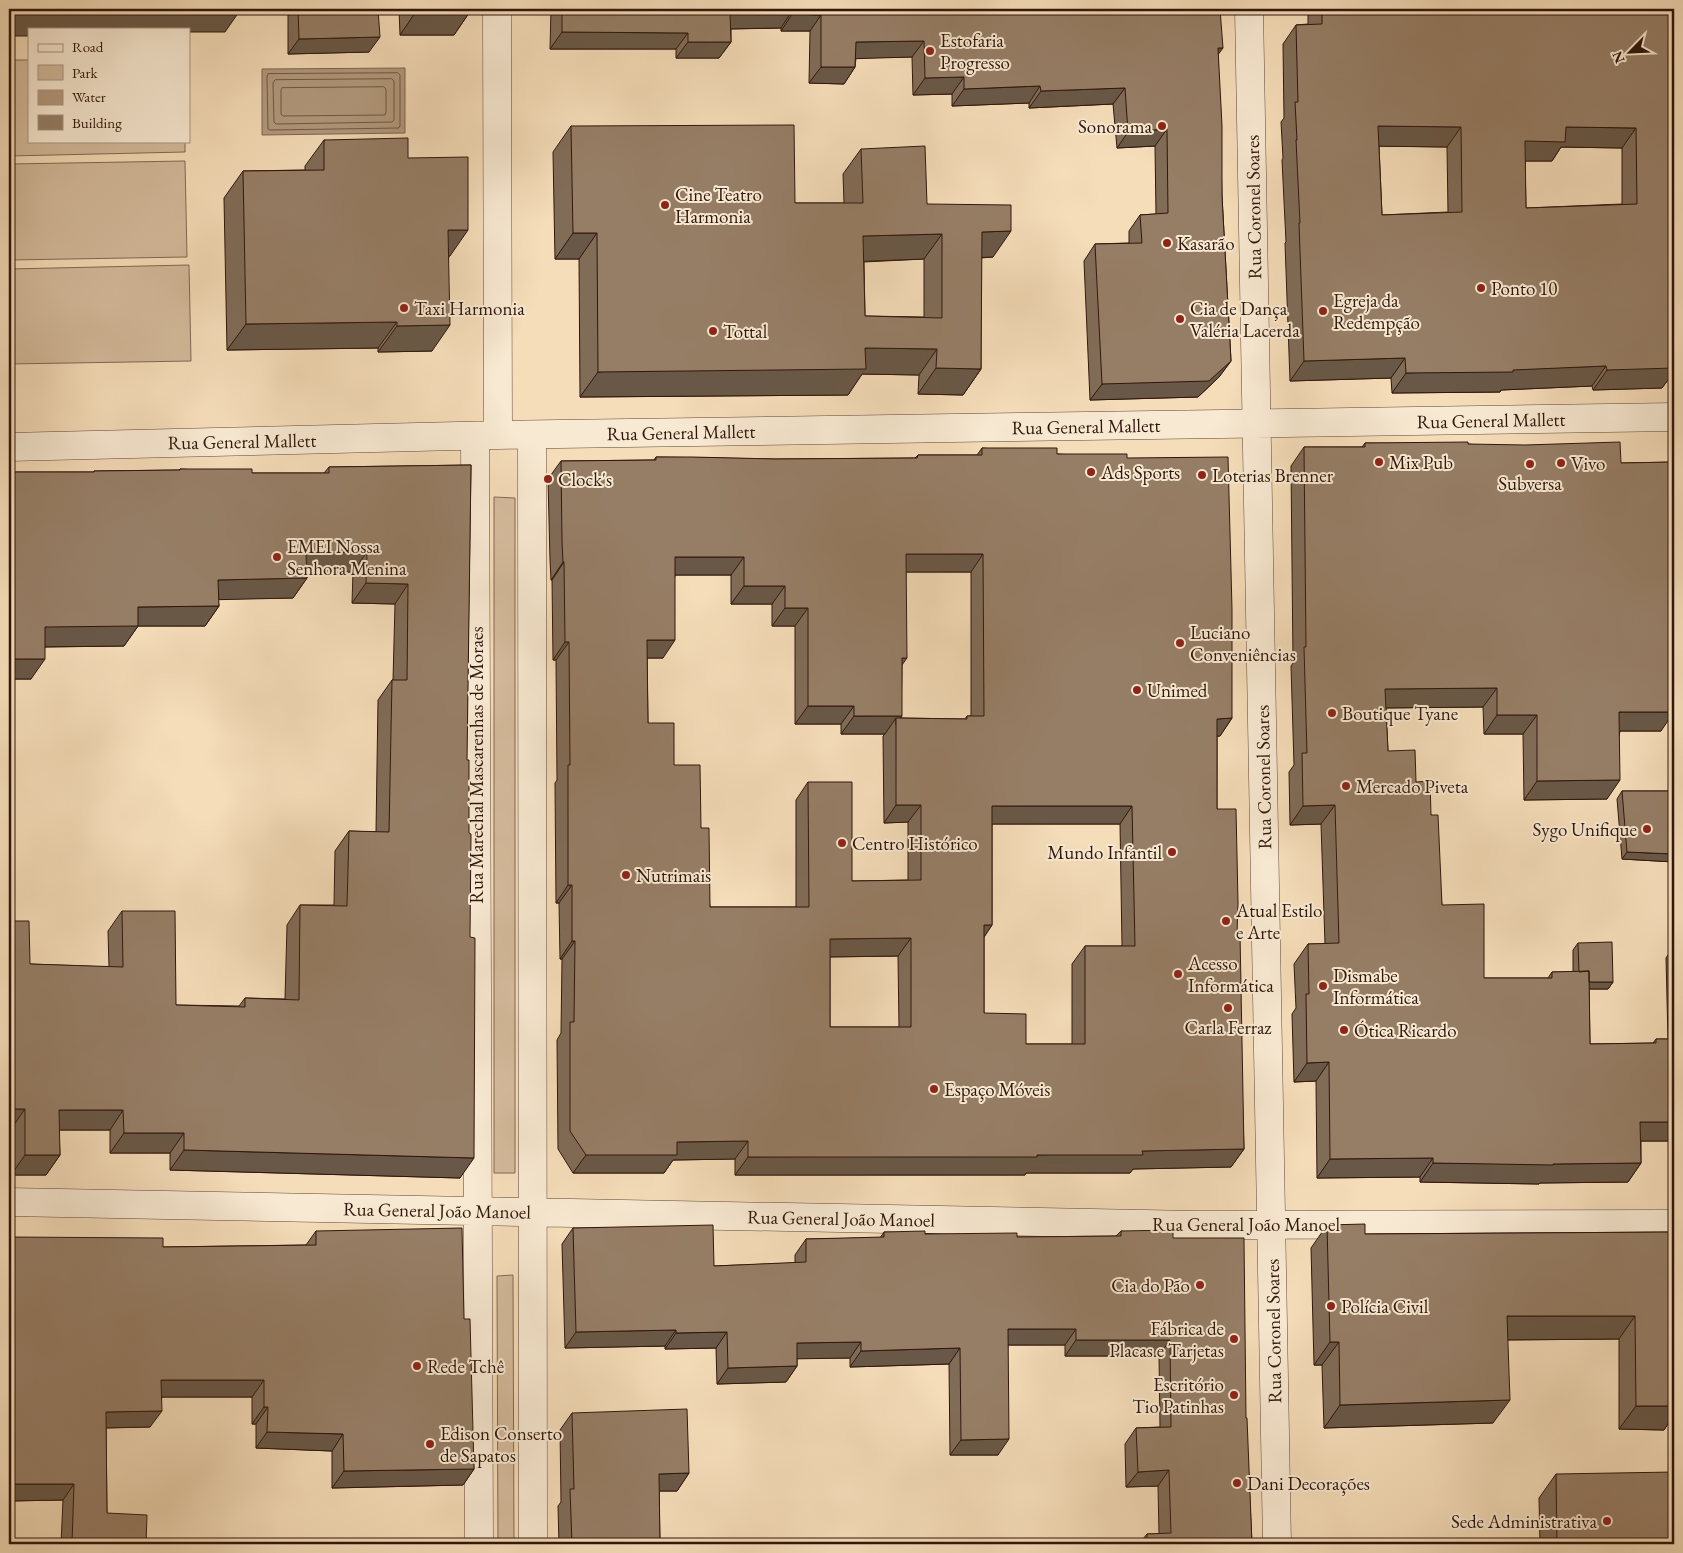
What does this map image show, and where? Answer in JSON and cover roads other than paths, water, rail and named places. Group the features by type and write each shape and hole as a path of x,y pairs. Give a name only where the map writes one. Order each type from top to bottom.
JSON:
{"street":[{"name":"Rua Marechal Mascarenhas de Moraes","path":"479,1544 478,1211 487,436 497,9"},
{"name":"Rua Coronel Soares","path":"1249,9 1277,1544"},
{"name":"Rua General Mallett","path":"9,447 532,435 1674,417"},
{"path":"532,435 532,1544"},
{"name":"Rua General João Manoel","path":"9,1202 1271,1225 1674,1224"}],"water":[{"path":"405,68 405,133 262,135 262,69"}],"place":[{"name":"Estofaria Progresso","path":"930,51"},
{"name":"Sonorama","path":"1162,126"},
{"name":"Cine Teatro Harmonia","path":"665,205"},
{"name":"Kasarão","path":"1167,243"},
{"name":"Ponto 10","path":"1481,288"},
{"name":"Taxi Harmonia","path":"404,308"},
{"name":"Egreja da Redempção","path":"1323,311"},
{"name":"Cia de Dança Valéria Lacerda","path":"1180,319"},
{"name":"Tottal","path":"713,331"},
{"name":"Mix Pub","path":"1379,462"},
{"name":"Vivo","path":"1561,463"},
{"name":"Subversa","path":"1530,464"},
{"name":"Ads Sports","path":"1091,472"},
{"name":"Loterias Brenner","path":"1202,475"},
{"name":"Clock's","path":"548,479"},
{"name":"EMEI Nossa Senhora Menina","path":"277,557"},
{"name":"Luciano Conveniências","path":"1180,643"},
{"name":"Unimed","path":"1137,690"},
{"name":"Boutique Tyane","path":"1332,713"},
{"name":"Mercado Piveta","path":"1346,786"},
{"name":"Sygo Unifique","path":"1647,829"},
{"name":"Centro Histórico","path":"842,843"},
{"name":"Mundo Infantil","path":"1172,852"},
{"name":"Nutrimais","path":"626,875"},
{"name":"Atual Estilo e Arte","path":"1226,921"},
{"name":"Acesso Informática","path":"1178,974"},
{"name":"Dismabe Informática","path":"1323,986"},
{"name":"Carla Ferraz","path":"1228,1008"},
{"name":"Ótica Ricardo","path":"1344,1030"},
{"name":"Espaço Móveis","path":"934,1089"},
{"name":"Cia do Pão","path":"1200,1285"},
{"name":"Polícia Civil","path":"1331,1306"},
{"name":"Fábrica de Placas e Tarjetas","path":"1234,1339"},
{"name":"Rede Tchê","path":"417,1366"},
{"name":"Escritório Tio Patinhas","path":"1234,1395"},
{"name":"Edison Conserto de Sapatos","path":"430,1444"},
{"name":"Dani Decorações","path":"1237,1483"},
{"name":"Sede Administrativa","path":"1607,1521"}]}
